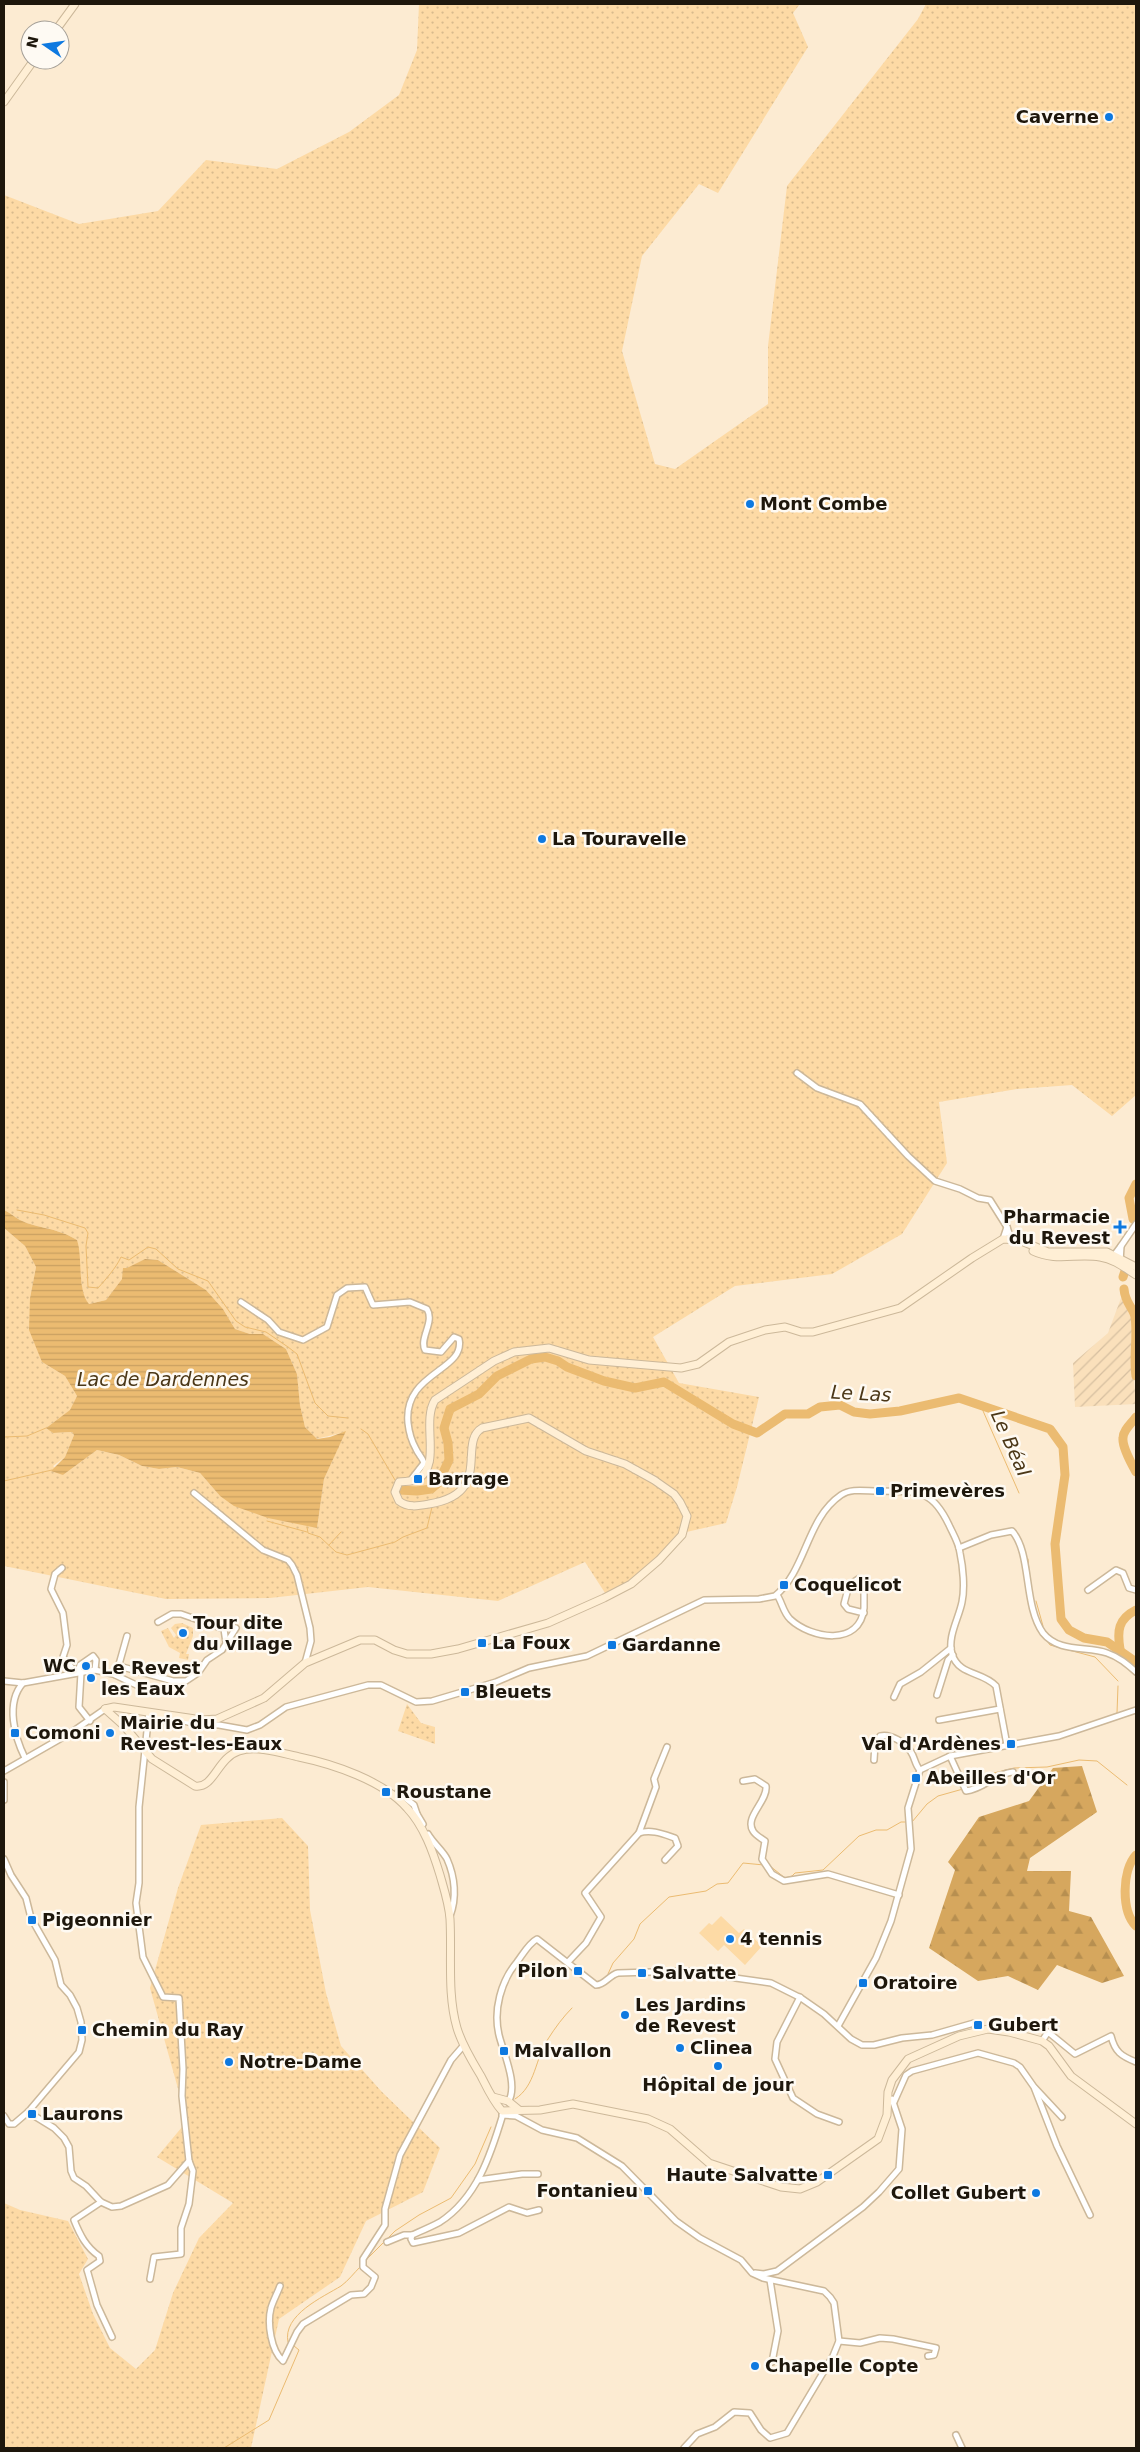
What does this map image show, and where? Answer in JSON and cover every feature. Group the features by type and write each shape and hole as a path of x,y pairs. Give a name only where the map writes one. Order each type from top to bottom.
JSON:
{"street":[{"path":"63,20 75,4"},
{"path":"4,102 27,70"},
{"path":"797,1073 817,1088 857,1102 932,1178 941,1184 960,1189 978,1198 990,1200 1007,1227 1011,1239"},
{"path":"1113,1257 1136,1224"},
{"path":"1003,1239 1007,1227"},
{"path":"4,1771 90,1721 105,1709 114,1707 204,1720 224,1716 264,1698 305,1664 363,1640 375,1640 403,1653 430,1654 464,1648 538,1626 599,1601 631,1584 652,1567 682,1535 687,1520 685,1510 676,1496 658,1482 625,1464 586,1451 527,1417 482,1428 477,1431 473,1439 469,1475 454,1497 441,1502 412,1506 401,1503 396,1496 397,1485 401,1481 410,1481 424,1474 428,1467 430,1410 435,1400 507,1354 549,1348 589,1360 632,1362 671,1368 690,1367 701,1362 729,1342 765,1330 785,1327 801,1332 813,1332 900,1308 1003,1239 1011,1239 1048,1252 1100,1251 1113,1257 1136,1274"},
{"path":"1120,1262 1121,1246"},
{"path":"1120,1262 1134,1265"},
{"path":"241,1302 268,1320 279,1332 303,1340 327,1327 337,1294 347,1288 365,1287 373,1305 410,1302 427,1309 430,1318 424,1343 425,1350 442,1352 454,1337 459,1339 458,1349 453,1360 425,1380 410,1403 408,1424 416,1450 424,1463 410,1481"},
{"path":"169,1714 175,1720 244,1730 260,1725 286,1707 372,1684 382,1685 412,1701 432,1701 496,1682 529,1668 587,1656 704,1600 759,1599 777,1595 801,1560 823,1513 834,1500 850,1491 914,1493 931,1498 940,1507 959,1548 963,1598 951,1648 953,1655 963,1670 994,1685 1006,1745"},
{"path":"194,1493 263,1550 288,1560 292,1565 300,1585 310,1628 311,1641 305,1664"},
{"path":"959,1548 991,1535 1006,1531 1013,1533 1022,1553 1028,1591 1045,1634 1067,1647 1113,1655 1136,1672"},
{"path":"62,1568 52,1579 51,1593 63,1613 67,1645 63,1657 80,1673"},
{"path":"1088,1590 1116,1570 1123,1573 1129,1588 1136,1590"},
{"path":"777,1595 788,1617 816,1633 830,1636 846,1634 860,1623 864,1613 864,1586 862,1581 856,1580 850,1585 844,1604 848,1609 864,1613"},
{"path":"158,1622 174,1614 191,1616 224,1629 226,1644"},
{"path":"119,1666 173,1681 186,1681 198,1673 207,1660 222,1650 236,1628"},
{"path":"116,1675 127,1636"},
{"path":"894,1697 900,1684 921,1672 951,1648"},
{"path":"937,1695 948,1660 953,1655"},
{"path":"90,1721 79,1707 80,1665 93,1656 96,1660 95,1670"},
{"path":"4,1681 23,1683 95,1670 116,1675 149,1691 177,1691"},
{"path":"23,1683 16,1694 14,1722 16,1738 25,1758"},
{"path":"939,1720 1000,1708"},
{"path":"105,1709 152,1758 179,1777 198,1786 209,1782 223,1760 240,1751 254,1749 300,1757 365,1779 399,1800 416,1815 431,1840 446,1857 455,1894 455,1902 450,1917"},
{"path":"920,1770 950,1756 1059,1736 1136,1710"},
{"path":"149,1712 139,1807 139,1883 136,1903 139,1942 142,1957 163,1997 179,1998 183,2069 182,2096 189,2161 193,2178 189,2204 181,2228 181,2254 154,2257 150,2279"},
{"path":"838,2026 876,1958 891,1921 912,1846 908,1808 920,1770 910,1751 888,1736 881,1736 877,1739 874,1760"},
{"path":"568,1962 586,1943 601,1918 585,1893 639,1833 656,1787 654,1779 667,1747"},
{"path":"950,1756 964,1788 969,1791 980,1788 996,1776 1013,1772"},
{"path":"744,1781 755,1779 766,1786 766,1795 752,1823 753,1832 765,1841 762,1855 765,1865 777,1879 784,1882 828,1874 899,1894"},
{"path":"4,1782 4,1800"},
{"path":"398,1792 414,1805 416,1815 435,1858 450,1917 452,1997 457,2028 464,2045 493,2097 516,2116 542,2130 577,2138 622,2166 676,2221 700,2238 741,2260 752,2273 770,2280 824,2290 834,2303 839,2342 833,2356 787,2433 770,2438 760,2430 750,2413 734,2412 716,2426 696,2434 684,2448"},
{"path":"639,1833 644,1831 659,1833 675,1838 678,1846 665,1860"},
{"path":"4,1859 11,1875 26,1898 31,1918 55,1960 61,1986 70,1995 81,2022 82,2040 79,2052 28,2112 14,2124 9,2124 4,2116"},
{"path":"387,2242 404,2235 412,2236 441,2221 470,2194 478,2180 511,2094 510,2072 499,2035 497,2020 499,2000 505,1979 535,1940 541,1940 596,1986 602,1985 611,1976 618,1973 684,1971 771,1983 800,1997 838,2026 851,2039 869,2046 902,2038 932,2035 974,2023 981,2029"},
{"path":"800,1997 777,2042 775,2059 793,2098 817,2114 839,2122"},
{"path":"505,2107 520,2110 573,2104 648,2119 670,2129 709,2163 781,2186 800,2189 817,2182 878,2138 887,2114 888,2092 892,2080 908,2059 959,2036 981,2029 1009,2032 1042,2041 1049,2046 1071,2076 1136,2124"},
{"path":"1042,2041 1048,2032 1075,2054 1111,2036 1113,2046 1120,2056 1136,2062"},
{"path":"280,2286 270,2315 274,2345 279,2357 283,2360 297,2332 307,2320 351,2295 364,2294 371,2287 375,2277 363,2267 363,2259 385,2225 385,2209 396,2164 451,2060 464,2045"},
{"path":"894,2102 906,2075 978,2053 1014,2063 1027,2075 1034,2087 1057,2146 1090,2215"},
{"path":"1034,2087 1062,2117"},
{"path":"752,2273 764,2274 777,2271 863,2207 899,2169 902,2151 902,2129 894,2102 888,2092"},
{"path":"28,2112 54,2128 64,2138 69,2147 72,2174 101,2202 112,2206 121,2206 168,2186 189,2161"},
{"path":"478,2180 522,2174 538,2174"},
{"path":"101,2202 74,2220 83,2240 90,2250 99,2256 100,2261 88,2270 88,2273 97,2305 112,2337"},
{"path":"412,2236 410,2239 413,2243 459,2233 509,2207 527,2213 539,2210"},
{"path":"770,2280 778,2332 772,2362"},
{"path":"839,2342 860,2343 880,2338 893,2339 936,2348 934,2355 928,2356"},
{"path":"956,2435 962,2448"}],"shaded area":[{"path":"419,4 800,4 793,13 808,47 718,193 699,184 642,256 622,351 655,464 675,469 768,404 768,346 787,186 918,19 926,4 1136,4 1136,1095 1112,1116 1072,1085 1017,1089 939,1102 947,1163 902,1234 832,1274 735,1286 653,1337 679,1383 759,1397 737,1487 726,1523 682,1533 656,1563 607,1596 585,1562 498,1601 368,1587 270,1598 166,1599 4,1566 4,1228 25,1246 36,1267 30,1298 42,1362 65,1376 77,1396 71,1410 47,1427 53,1433 72,1432 74,1435 65,1457 53,1466 63,1475 97,1450 119,1455 142,1466 159,1469 177,1467 200,1473 220,1496 317,1528 324,1479 345,1432 316,1439 305,1427 300,1405 297,1374 286,1349 263,1334 250,1334 235,1329 223,1309 206,1290 158,1260 145,1259 127,1269 106,1300 89,1304 83,1298 77,1240 62,1233 27,1223 4,1210 4,195 79,224 158,211 206,160 277,169 349,132 399,95 417,50"},
{"path":"1121,1298 1134,1316 1131,1345 1136,1404 1075,1407 1073,1363 1108,1333"},
{"path":"182,1623 193,1628 193,1636 186,1654 189,1654 188,1660 179,1658 180,1653 169,1647 161,1631 168,1628 174,1638 176,1635 171,1628 175,1624"},
{"path":"407,1704 421,1723 435,1727 435,1744 398,1731"},
{"path":"282,1818 308,1846 310,1910 326,1993 341,2046 382,2092 440,2148 423,2192 366,2221 340,2277 279,2319 251,2448 4,2448 4,2203 20,2210 68,2221 88,2259 79,2274 93,2314 110,2348 136,2369 155,2350 173,2293 199,2238 233,2203 157,2157 187,2121 150,1988 178,1888 201,1825"},
{"name":"4 tennis","path":"721,1916 739,1933 744,1929 762,1946 745,1965 724,1945 718,1951 699,1933 709,1923 712,1925"}],"green space":[{"path":"1082,1766 1097,1812 1030,1858 1027,1871 1071,1871 1069,1911 1091,1917 1124,1976 1102,1983 1057,1965 1038,1990 1008,1976 978,1981 929,1948 955,1870 948,1862 979,1817 1029,1801 1053,1768"}],"water":[{"name":"Lac de Dardennes","path":"4,1210 27,1223 62,1233 77,1240 83,1291 89,1304 106,1300 122,1279 123,1268 127,1268 145,1259 158,1260 206,1290 223,1309 235,1329 250,1334 263,1334 286,1349 297,1374 300,1405 305,1427 317,1439 330,1437 346,1431 324,1479 317,1528 268,1518 234,1506 220,1496 200,1473 177,1467 159,1469 142,1466 119,1455 97,1450 63,1475 51,1471 65,1457 74,1435 72,1432 53,1433 46,1428 70,1410 77,1396 65,1376 42,1362 29,1330 30,1298 36,1267 25,1246 4,1228"},
{"path":"440,1473 444,1476 442,1486 433,1491 431,1489 434,1477"}],"waterway":[{"path":"1133,1219 1129,1198 1136,1184"},
{"path":"17,1210 44,1215 85,1228 88,1233 86,1246 88,1287 98,1288 114,1269 121,1257 129,1260 148,1247 156,1249 178,1269 208,1281 236,1321 245,1327 266,1332 297,1354 315,1403 328,1416 348,1418"},
{"path":"1123,1277 1125,1271"},
{"path":"1124,1289 1135,1317 1136,1376"},
{"name":"Le Las","path":"400,1490 417,1491 431,1489 438,1483 449,1460 448,1443 444,1428 450,1409 479,1394 497,1376 531,1359 545,1357 604,1381 635,1388 664,1382 733,1424 757,1433 785,1414 808,1414 820,1407 840,1405 854,1412 870,1414 900,1411 959,1398 1050,1429 1063,1447 1065,1475 1055,1544 1061,1619 1069,1630 1084,1638 1107,1642 1136,1662"},
{"name":"Le Béal","path":"980,1404 1019,1493"},
{"path":"1136,1417 1123,1435 1126,1450 1136,1472"},
{"path":"4,1437 27,1436 46,1428"},
{"path":"361,1429 368,1434 395,1480"},
{"path":"4,1481 52,1470"},
{"path":"307,1527 308,1533 320,1537 336,1552 347,1555 395,1542 427,1528 432,1507"},
{"path":"267,1521 307,1532"},
{"path":"329,1545 341,1532"},
{"name":"Le Béal","path":"1028,1559 1029,1571"},
{"name":"Le Béal","path":"1036,1601 1043,1626"},
{"path":"1120,1649 1120,1626 1125,1617 1136,1610"},
{"name":"Le Béal","path":"1046,1639 1050,1645 1095,1657 1118,1681"},
{"name":"Le Béal","path":"1117,1713 1118,1686"},
{"path":"967,1788 983,1783 994,1773 1014,1768 1047,1767 1079,1760 1097,1761 1127,1785"},
{"path":"912,1822 927,1804 938,1796 963,1789"},
{"path":"770,1866 785,1878 795,1873 823,1870 859,1836 876,1830 887,1830 901,1822 908,1822"},
{"name":"Le Las","path":"1136,1855 1128,1870 1125,1890 1128,1911 1136,1926"},
{"path":"608,1974 613,1963 634,1939 640,1924 669,1897 706,1891 717,1884 728,1883 743,1863 764,1865"},
{"path":"515,2099 527,2087 548,2039 572,2008"},
{"path":"367,2259 395,2231 419,2215 451,2198 475,2164 491,2127"},
{"path":"288,2342 288,2332 291,2323 297,2315 315,2301 341,2286 360,2267"},
{"path":"224,2448 269,2420 299,2350 294,2346"}],"place":[{"name":"Caverne","path":"1109,117"},
{"name":"Mont Combe","path":"750,504"},
{"name":"La Touravelle","path":"542,839"},
{"name":"Pharmacie du Revest","path":"1120,1227"},
{"name":"Barrage","path":"418,1479"},
{"name":"Primevères","path":"880,1491"},
{"name":"Coquelicot","path":"784,1585"},
{"name":"Tour dite du village","path":"183,1633"},
{"name":"La Foux","path":"482,1643"},
{"name":"Gardanne","path":"612,1645"},
{"name":"WC","path":"86,1666"},
{"name":"Le Revest les Eaux","path":"91,1678"},
{"name":"Bleuets","path":"465,1692"},
{"name":"Comoni","path":"15,1733"},
{"name":"Mairie du Revest-les-Eaux","path":"110,1733"},
{"name":"Val d'Ardènes","path":"1011,1744"},
{"name":"Abeilles d'Or","path":"916,1778"},
{"name":"Roustane","path":"386,1792"},
{"name":"Pigeonnier","path":"32,1920"},
{"name":"4 tennis","path":"730,1939"},
{"name":"Pilon","path":"578,1971"},
{"name":"Salvatte","path":"642,1973"},
{"name":"Oratoire","path":"863,1983"},
{"name":"Les Jardins de Revest","path":"625,2015"},
{"name":"Gubert","path":"978,2025"},
{"name":"Chemin du Ray","path":"82,2030"},
{"name":"Clinea","path":"680,2048"},
{"name":"Malvallon","path":"504,2051"},
{"name":"Notre-Dame","path":"229,2062"},
{"name":"Hôpital de jour","path":"718,2066"},
{"name":"Laurons","path":"32,2114"},
{"name":"Haute Salvatte","path":"828,2175"},
{"name":"Fontanieu","path":"648,2191"},
{"name":"Collet Gubert","path":"1036,2193"},
{"name":"Chapelle Copte","path":"755,2366"}]}
